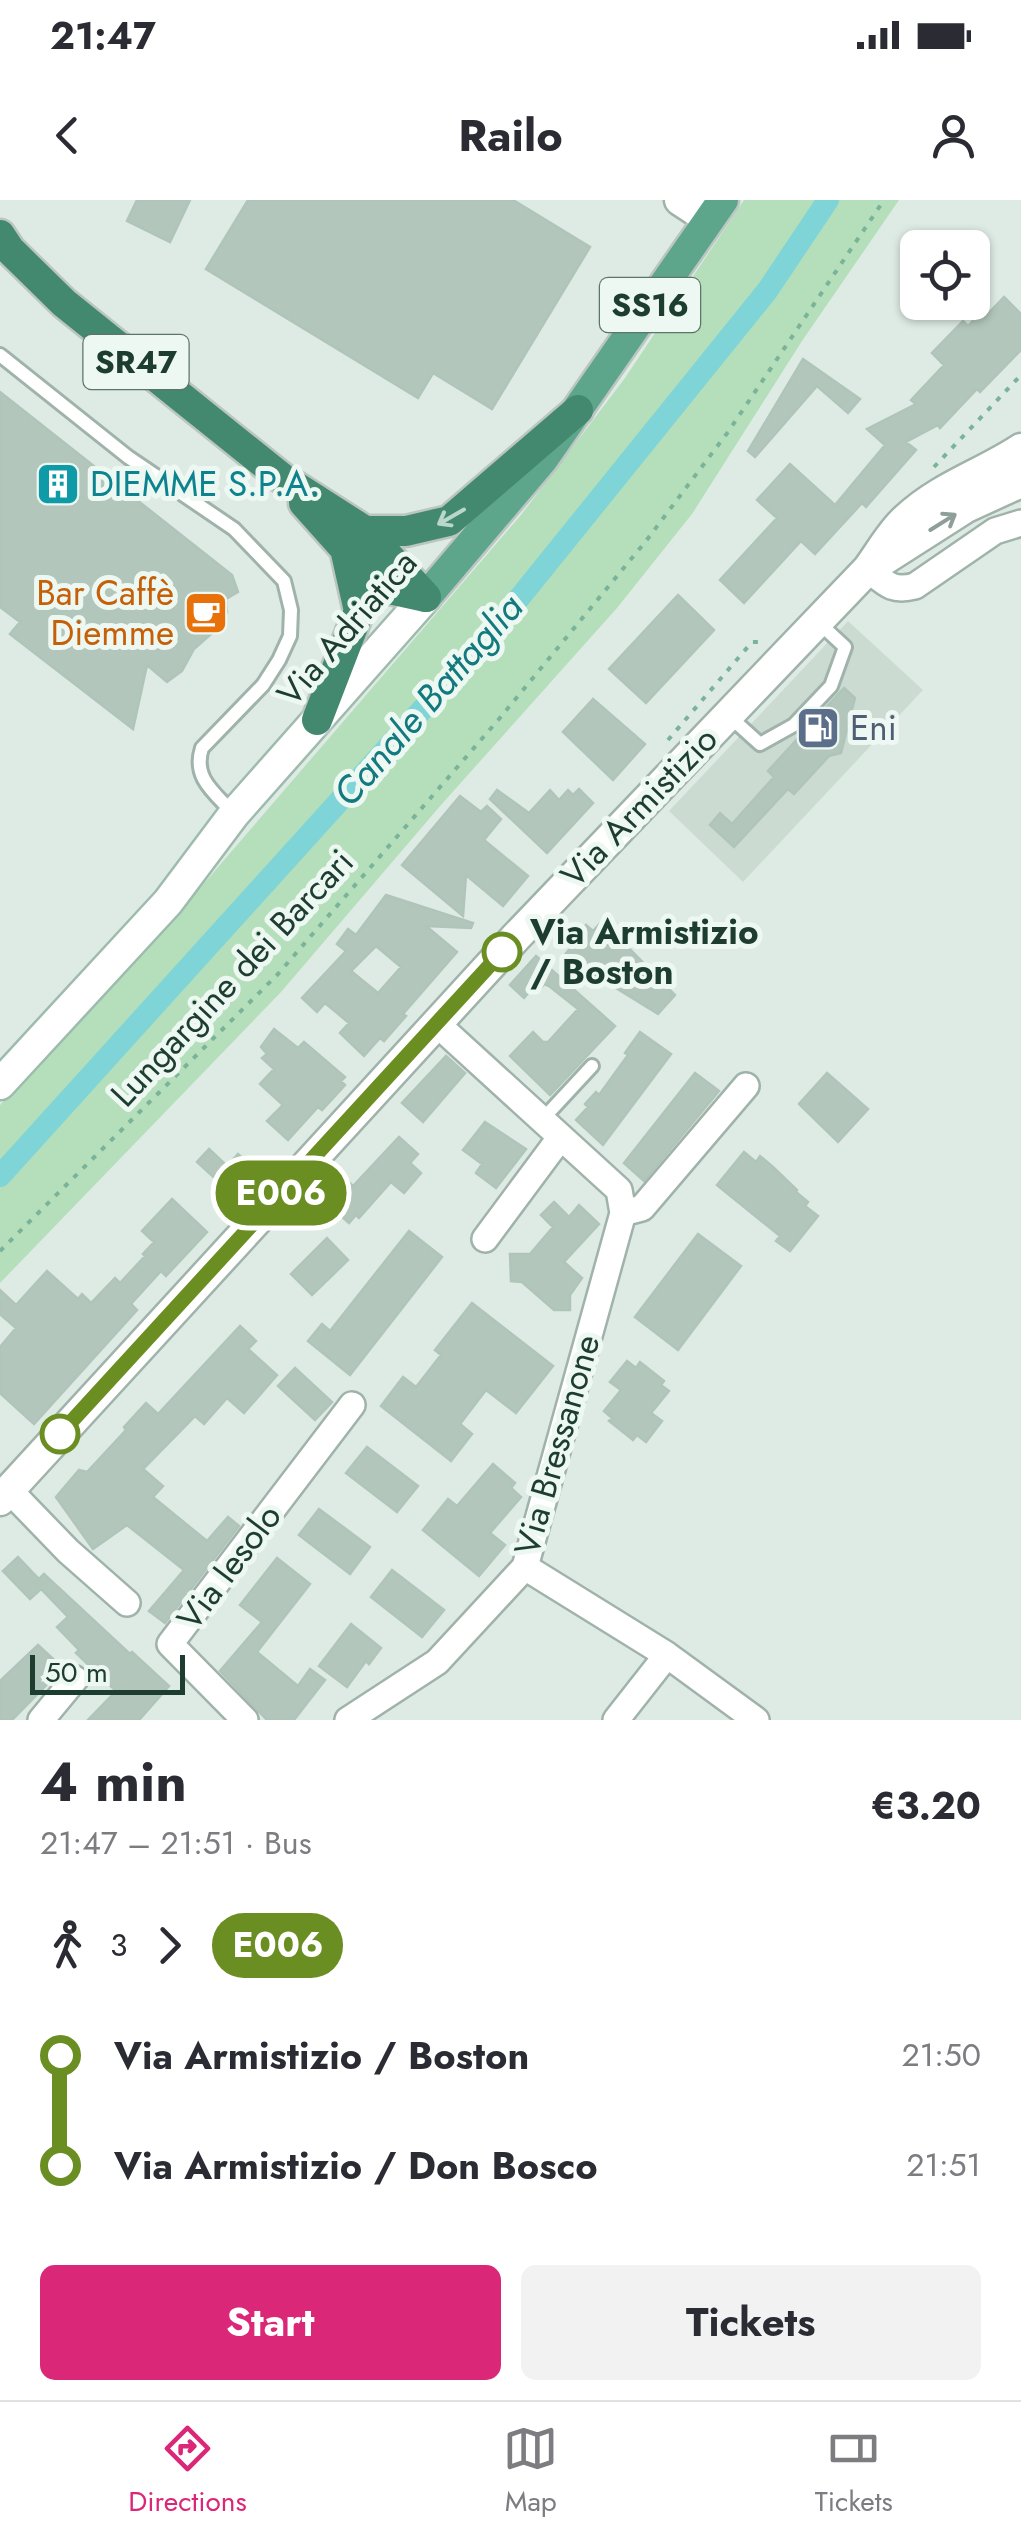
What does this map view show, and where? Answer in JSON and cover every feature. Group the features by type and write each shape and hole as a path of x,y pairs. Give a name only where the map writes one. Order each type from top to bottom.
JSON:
{"highway":[{"name":"SR47","path":"0,235 64,304 426,597"},
{"path":"317,720 359,611 356,542 449,521 578,410"}],"main road":[{"name":"Via Adriatica","path":"426,597 543,459 716,210"}],"street":[{"path":"680,200 716,210"},
{"name":"Via Armistizio","path":"126,1603 4,1495 516,937 868,570 904,520 936,494 998,465 1021,449"},
{"name":"Via Armistizio","path":"868,570 966,507 1021,482"},
{"path":"868,570 900,590 915,586 995,531 1021,523"},
{"name":"Via Adriatica","path":"0,1084 168,902 234,814 426,597"},
{"path":"437,1024 618,1190 623,1212 642,1208 746,1086"},
{"path":"485,1239 550,1130"},
{"name":"Via Bressanone","path":"348,1720 438,1662 525,1567 623,1212"},
{"name":"Via Iesolo","path":"245,1720 170,1644 352,1404"},
{"path":"525,1567 667,1655 756,1720"},
{"path":"616,1720 667,1655"},
{"path":"41,1720 74,1680"}],"lane":[{"path":"0,355 128,458 234,528 284,580 291,610 290,636 279,660 264,685 202,748 197,761 199,776 234,814"},
{"path":"727,714 760,744 794,725 831,686 844,646 817,621"},
{"path":"550,1130 592,1066"}],"path":[{"name":"Lungargine dei Barcari","path":"0,1251 278,974 500,718 646,541 728,432 884,200"}],"shaded area":[{"path":"848,621 923,690 743,882 669,811"}],"green space":[{"path":"744,200 899,200 802,341 692,514 617,608 281,992 0,1283 0,1105 182,909 521,515 625,378"}],"building":[{"path":"137,200 190,200 170,242 127,221"},
{"path":"248,200 513,200 590,247 492,409 433,373 418,398 206,269"},
{"path":"1004,297 1021,314 1021,350 940,428 938,425 906,442 916,450 866,507 862,503 815,554 801,541 744,603 720,580 777,518 757,500 790,464 835,505 885,445 867,429 916,404 911,400 944,365 932,353 963,321 968,326 974,320 990,320 990,312"},
{"path":"803,359 860,399 848,413 817,386 755,457 748,451"},
{"name":"DIEMME S.P.A.","path":"0,392 232,575 238,592 226,599 227,612 218,628 194,649 182,671 167,682 147,665 133,729 10,634 20,622 0,607"},
{"path":"678,595 714,630 646,703 609,669"},
{"path":"844,688 855,698 841,753 829,756 794,794 788,789 734,847 710,825 720,813 732,824 774,777 768,771"},
{"path":"593,699 645,744 613,780 563,732"},
{"path":"579,789 593,803 547,853 490,799 497,790 529,813 550,790 559,800 568,790 573,795"},
{"path":"460,796 481,812 487,806 501,819 484,840 528,876 503,906 466,875 463,916 402,865"},
{"path":"386,895 473,923 471,928 426,926 457,952 384,1041 380,1038 364,1056 340,1033 349,1023 325,1003 317,1012 302,998 346,951 337,944 348,929 356,935","holes":["376,946 401,967 378,993 351,971"]},
{"path":"602,921 675,995 658,1014 564,956 586,925 593,931"},
{"path":"536,956 615,1026 550,1095 510,1056 533,1032 548,1042 578,1009 544,984 541,988 536,984 524,998 510,985"},
{"path":"274,1029 298,1048 304,1042 345,1077 341,1081 345,1085 336,1095 322,1110 318,1107 288,1140 267,1121 283,1105 260,1084 274,1069 262,1058 267,1054 261,1047"},
{"path":"640,1032 671,1054 603,1145 576,1120 596,1092 599,1095"},
{"path":"446,1056 465,1073 423,1122 402,1103"},
{"path":"695,1073 719,1091 644,1181 624,1163"},
{"path":"827,1073 868,1109 838,1142 799,1104"},
{"path":"485,1122 526,1149 496,1188 476,1173 482,1164 463,1150"},
{"path":"399,1137 418,1154 410,1163 421,1173 404,1193 391,1182 359,1218 356,1215 349,1223 323,1200 343,1177 353,1186"},
{"path":"209,1149 227,1166 238,1154 258,1172 242,1190 227,1176 220,1183 197,1162"},
{"path":"744,1152 756,1162 760,1156 773,1167 818,1216 790,1251 776,1241 780,1236 717,1185"},
{"path":"172,1199 207,1232 166,1276 161,1271 131,1304 137,1310 34,1424 0,1393 0,1347 16,1328 0,1314 0,1290 16,1305 47,1271 78,1299 82,1294 91,1303 115,1278 120,1283 145,1256 154,1242 142,1231"},
{"path":"554,1202 569,1217 579,1205 599,1224 564,1262 582,1278 570,1295 570,1310 554,1310 522,1282 511,1281 510,1254 530,1254 553,1227 541,1215"},
{"path":"409,1231 442,1257 350,1375 308,1341 322,1324 330,1331"},
{"path":"698,1234 741,1266 678,1350 635,1317"},
{"path":"327,1238 348,1260 312,1295 291,1274"},
{"path":"472,1303 553,1366 516,1413 486,1390 460,1424 472,1434 451,1461 381,1406 403,1377 416,1387 441,1355 435,1350"},
{"path":"240,1326 256,1341 248,1349 277,1375 244,1413 227,1398 204,1424 195,1416 143,1469 163,1486 153,1497 207,1541 228,1517 239,1526 165,1623 149,1611 184,1570 127,1525 93,1549 56,1497 79,1470 87,1472 146,1403 158,1414"},
{"path":"627,1361 636,1368 640,1362 664,1381 661,1385 669,1391 651,1413 662,1421 646,1442 637,1435 633,1440 609,1421 612,1418 604,1411 621,1390 610,1382"},
{"path":"295,1368 332,1402 315,1420 278,1386"},
{"path":"367,1447 418,1486 397,1512 346,1473"},
{"path":"493,1464 515,1483 511,1488 521,1497 490,1533 505,1545 479,1576 423,1530 448,1499 457,1506"},
{"path":"319,1509 370,1547 350,1574 299,1535"},
{"path":"18,1557 39,1579 44,1574 169,1686 139,1720 88,1720 116,1691 76,1653 79,1650 57,1627 68,1617 41,1589 30,1599 3,1571"},
{"path":"277,1558 310,1584 257,1652 298,1686 310,1669 325,1680 294,1720 267,1720 220,1671 262,1622 240,1605"},
{"path":"392,1570 444,1610 422,1637 371,1597"},
{"path":"351,1624 381,1648 347,1687 319,1666"},
{"path":"38,1645 63,1668 12,1720 0,1720 0,1681"}],"waterway":[{"name":"Canale Battaglia","path":"0,1176 487,638 767,291 828,200"}],"bus line":[{"name":"E006","path":"60,1434 502,952"}],"place":[{"name":"DIEMME S.P.A.","path":"58,484"},
{"name":"Bar Caffè Diemme","path":"206,613"},
{"name":"Eni","path":"818,728"},
{"name":"Via Armistizio / Boston","path":"502,952"}]}
